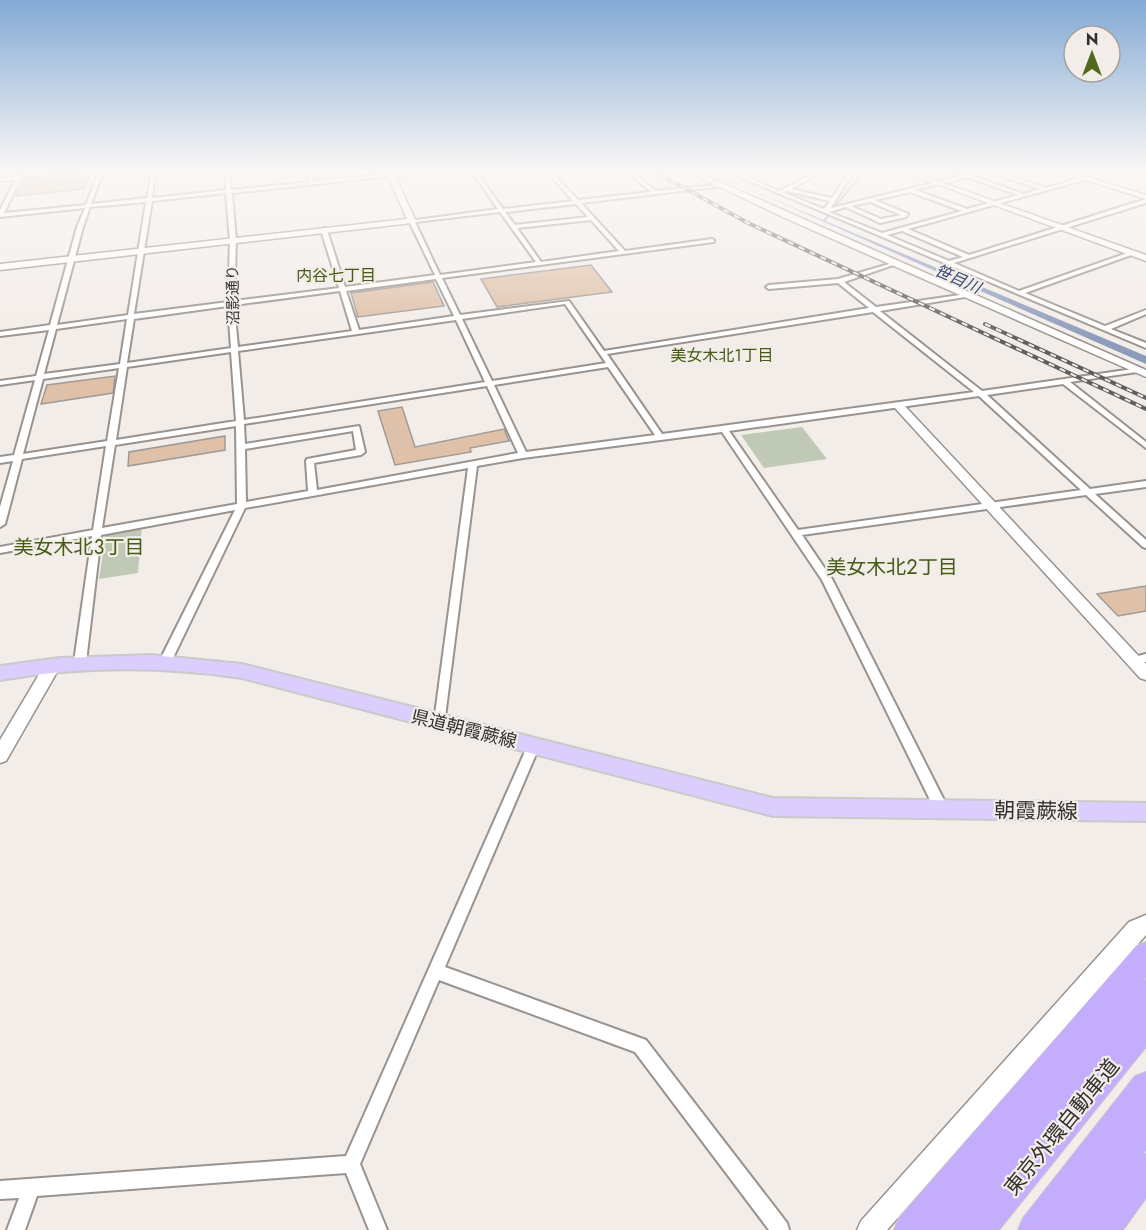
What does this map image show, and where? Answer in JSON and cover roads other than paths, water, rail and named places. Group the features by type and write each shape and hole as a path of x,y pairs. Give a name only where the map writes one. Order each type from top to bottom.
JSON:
{"highway":[{"path":"911,1230 1146,956"},
{"path":"944,1230 1146,994"},
{"name":"東京外環自動車道","path":"977,1230 1146,1024"},
{"path":"1035,1230 1146,1087"},
{"path":"1066,1230 1146,1124"},
{"path":"1102,1230 1146,1170"}],"main road":[{"name":"県道朝霞蕨線","path":"0,673 80,662 165,662 242,671 773,807 934,810"},
{"name":"朝霞蕨線","path":"934,810 1146,812"}],"street":[{"path":"0,524 82,226"},
{"path":"80,662 97,532 145,226"},
{"name":"沼影通り","path":"232,226 231,304 240,422 242,506"},
{"path":"0,267 361,226"},
{"path":"415,226 523,455"},
{"path":"518,226 513,227 540,264"},
{"path":"601,226 624,252"},
{"path":"814,226 1141,372"},
{"path":"862,226 1146,346"},
{"path":"903,226 969,257"},
{"path":"882,235 912,226"},
{"path":"949,263 1061,227 1146,258"},
{"path":"324,231 356,332"},
{"path":"0,334 712,241"},
{"path":"1019,293 1132,253"},
{"path":"770,287 839,281 894,263"},
{"path":"839,281 981,394 1146,545"},
{"path":"602,353 965,295"},
{"path":"0,383 567,302 660,437"},
{"path":"1104,329 1146,312"},
{"path":"0,460 610,365"},
{"path":"0,550 523,455 1141,372"},
{"path":"1064,381 1146,446"},
{"path":"899,406 1140,659 1146,674"},
{"path":"241,447 356,428 361,452 310,461 313,493"},
{"path":"724,429 827,579 934,810"},
{"path":"440,722 473,465"},
{"path":"795,532 1146,484"},
{"path":"165,662 242,506"},
{"path":"0,756 52,665"},
{"path":"378,1230 351,1164 533,747"},
{"path":"870,1230 1136,929 1146,925"},
{"path":"435,971 640,1046 780,1230"},
{"path":"0,1190 351,1164"},
{"path":"16,1230 31,1188"}],"water":[{"name":"笹目川","path":"833,226 1146,356 1146,364"}],"railway":[{"path":"755,226 1146,409"},
{"path":"985,324 1146,398"}],"district":[{"name":"内谷七丁目","path":"336,275"},
{"name":"美女木北1丁目","path":"722,355"},
{"name":"美女木北3丁目","path":"79,547"},
{"name":"美女木北2丁目","path":"892,567"}]}
